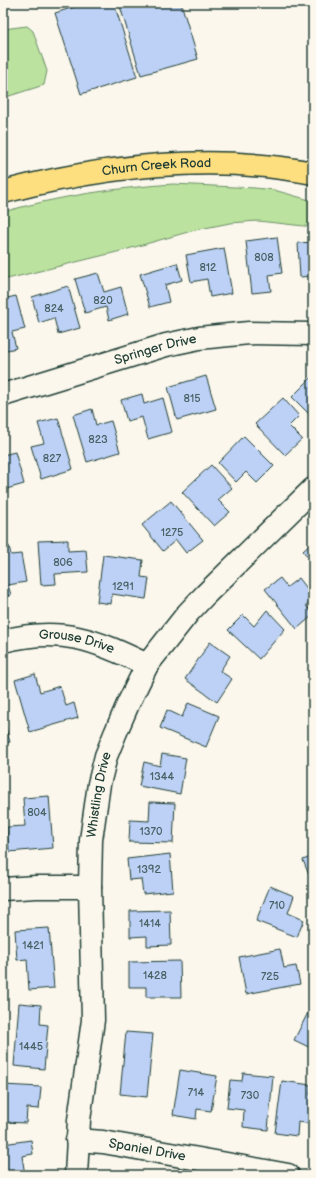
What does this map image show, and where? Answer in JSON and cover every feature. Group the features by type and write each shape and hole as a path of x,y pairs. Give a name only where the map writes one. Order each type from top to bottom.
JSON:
{"main road":[{"name":"Churn Creek Road","path":"3,192 74,176 123,168 170,164 250,165 313,173"}],"street":[{"name":"Springer Drive","path":"3,395 161,347 199,338 249,333 313,334"},
{"name":"Whistling Drive","path":"76,1175 77,1140 93,1020 90,887 91,840 94,812 106,756 121,718 147,665 188,613 313,489"},
{"name":"Grouse Drive","path":"3,641 36,634 70,636 100,644 147,665"},
{"path":"3,889 36,887 90,887"},
{"name":"Spaniel Drive","path":"77,1140 103,1142 288,1175"}],"green space":[{"path":"27,26 33,31 47,71 44,85 3,98 3,29"},
{"path":"173,184 274,190 313,201 313,227 258,221 230,223 195,230 121,251 3,280 3,212 66,197 130,188"}],"building":[{"path":"87,3 114,3 137,77 81,94 55,13"},
{"path":"119,3 181,3 198,59 141,75"},
{"path":"277,237 282,273 269,275 271,291 252,293 246,241"},
{"path":"313,242 313,276 300,277 298,243"},
{"path":"224,248 232,293 210,297 207,279 191,282 186,255"},
{"path":"177,263 182,280 165,285 169,302 150,307 140,274"},
{"path":"98,273 104,292 121,287 128,314 109,320 106,307 85,313 75,279"},
{"path":"68,286 80,328 58,334 54,318 39,323 32,297"},
{"path":"16,296 25,329 12,332 16,348 3,351 3,299"},
{"path":"206,376 216,409 177,420 168,387"},
{"path":"313,376 313,418 292,397"},
{"path":"142,394 144,404 163,398 172,432 148,439 142,417 127,421 121,400"},
{"path":"283,398 299,416 289,426 302,439 285,455 255,424"},
{"path":"92,409 96,425 111,421 120,452 87,462 73,415"},
{"path":"58,418 73,469 41,479 31,446 44,443 38,423"},
{"path":"244,436 274,466 257,483 246,472 236,482 218,463"},
{"path":"15,452 24,484 3,490 3,455"},
{"path":"211,465 232,488 218,500 230,512 214,526 182,492"},
{"path":"171,501 203,540 186,553 176,540 163,551 142,525"},
{"path":"68,540 68,551 86,550 88,572 55,574 56,584 41,585 38,541"},
{"path":"313,542 313,563 303,551"},
{"path":"9,546 11,555 21,554 26,582 8,585 11,595 3,597 3,547"},
{"path":"103,555 143,560 141,577 149,578 146,599 112,594 111,604 97,602"},
{"path":"280,578 287,587 299,578 313,596 313,599 306,605 313,615 297,629 265,589"},
{"path":"267,610 285,629 259,659 228,630 243,615 254,626"},
{"path":"210,642 230,656 220,671 232,679 217,702 185,679"},
{"path":"35,674 40,692 60,686 66,706 74,703 78,718 30,732 15,680"},
{"path":"188,703 219,716 206,747 160,728 167,710 182,717"},
{"path":"3,718 10,742 3,744"},
{"path":"162,754 186,758 180,794 139,786 144,762 160,766"},
{"path":"49,796 53,848 9,852 7,827 25,826 23,798"},
{"path":"150,802 175,803 173,843 129,842 130,820 149,821"},
{"path":"170,854 173,891 143,894 141,879 129,880 127,859"},
{"path":"313,856 313,885 303,860"},
{"path":"270,886 294,896 288,913 304,920 297,937 256,921"},
{"path":"170,910 171,945 147,946 147,936 130,937 130,911"},
{"path":"49,928 54,988 29,990 27,959 17,960 15,930"},
{"path":"280,949 284,968 296,966 300,984 246,994 239,957"},
{"path":"180,961 181,997 146,997 146,987 129,987 129,962"},
{"path":"19,1003 41,1005 40,1024 48,1025 44,1069 14,1066"},
{"path":"313,1003 313,1049 294,1040"},
{"path":"126,1032 153,1034 147,1097 120,1094"},
{"path":"180,1070 217,1076 211,1111 197,1109 196,1119 173,1115"},
{"path":"243,1073 273,1076 268,1130 243,1127 244,1110 227,1108 230,1080 242,1081"},
{"path":"282,1081 311,1085 310,1095 313,1096 313,1124 298,1122 297,1136 275,1133"},
{"path":"3,1085 41,1087 39,1109 27,1108 26,1123 3,1122"},
{"path":"31,1140 33,1154 22,1156 25,1175 3,1175 3,1144"}]}
